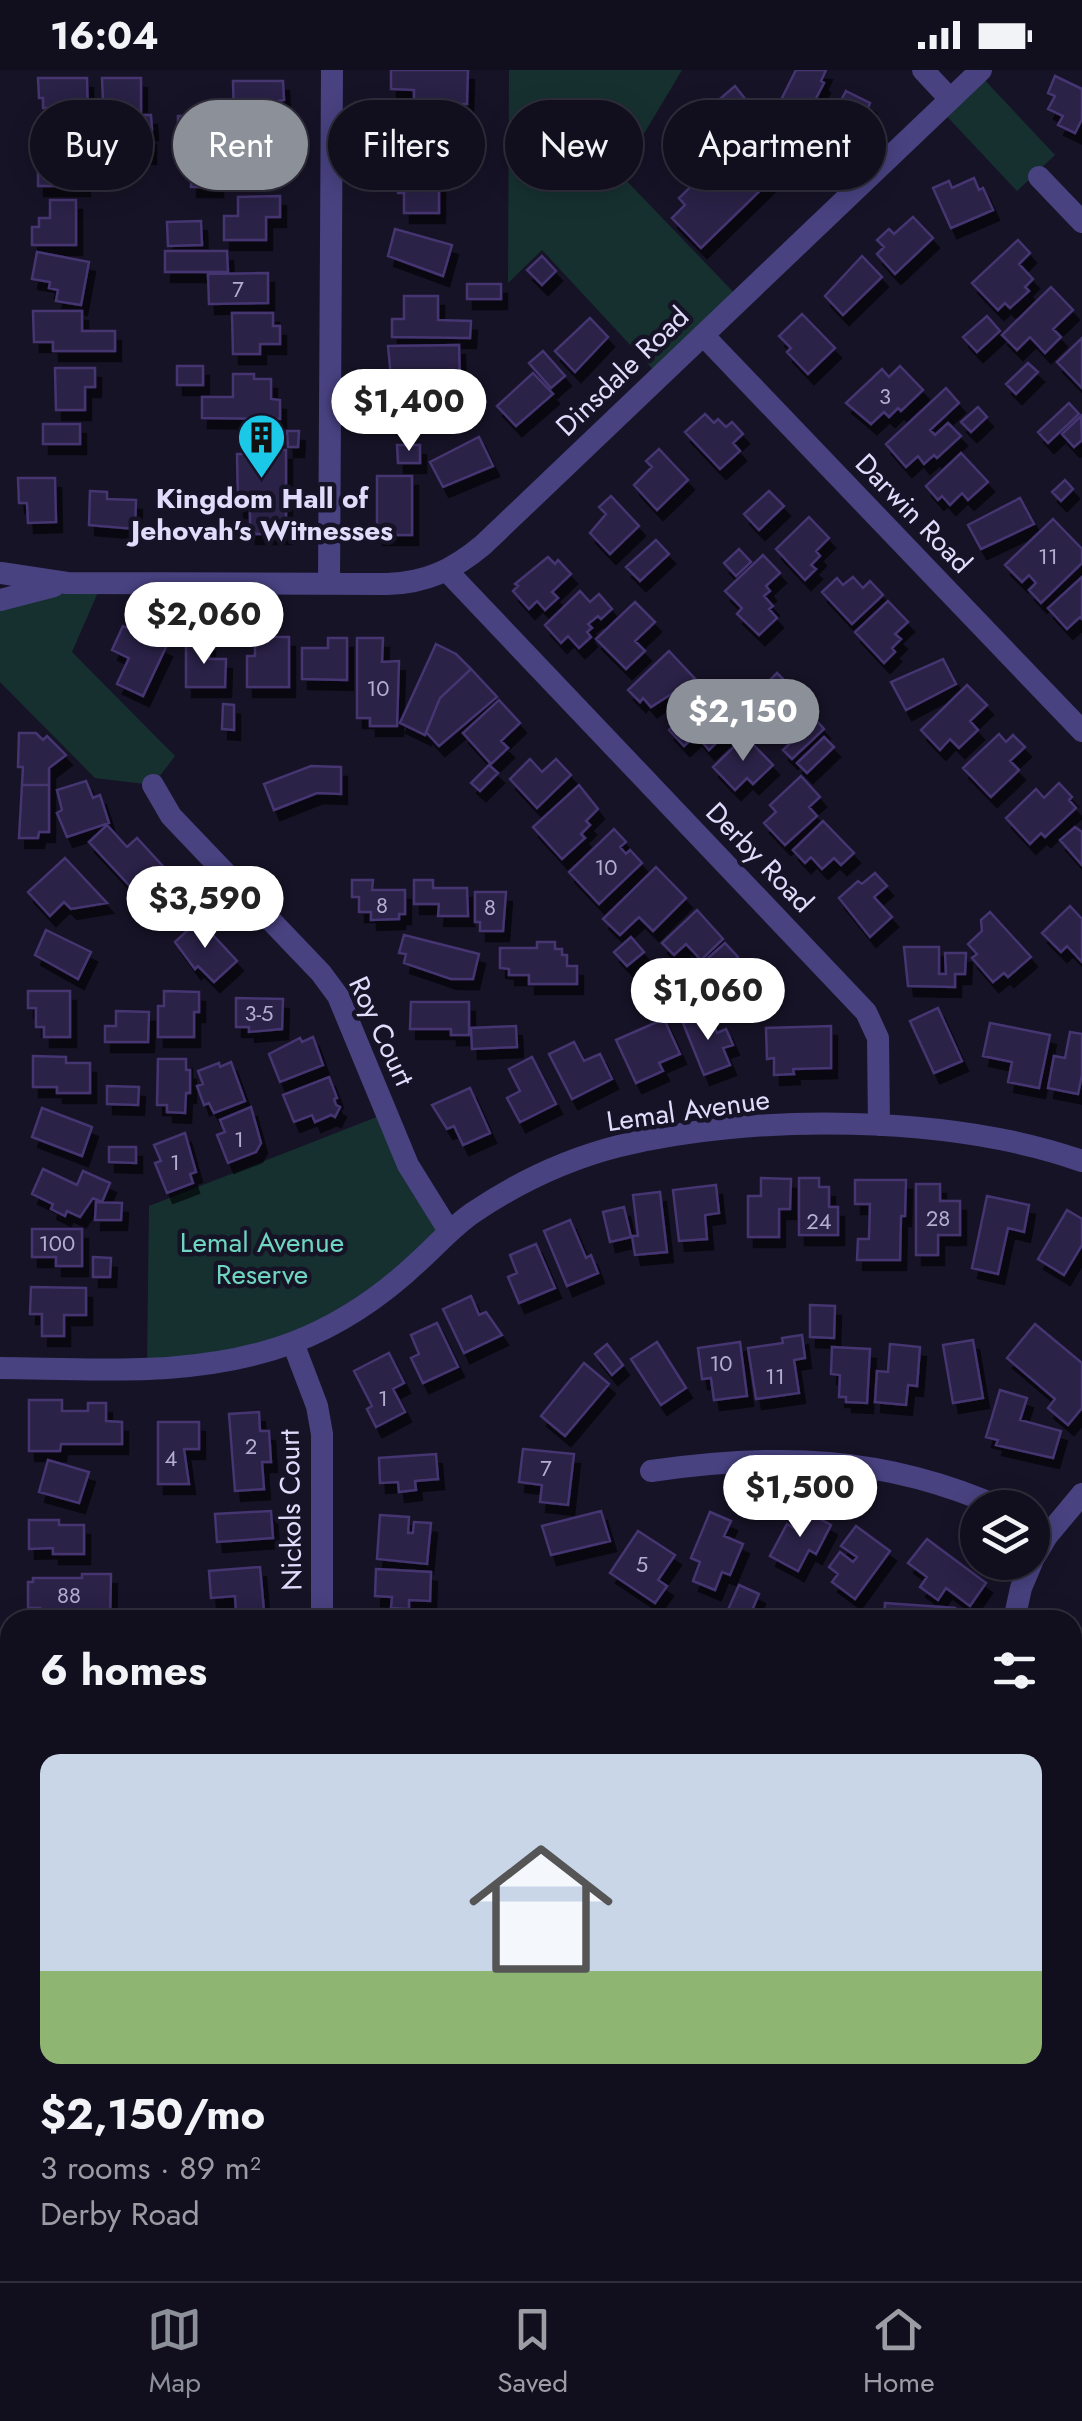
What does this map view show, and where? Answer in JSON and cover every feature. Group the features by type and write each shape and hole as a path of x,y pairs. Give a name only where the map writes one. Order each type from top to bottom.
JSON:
{"street":[{"path":"329,584 332,70"},
{"path":"923,70 950,99"},
{"name":"Dinsdale Road","path":"1,572 67,583 403,584 448,572 483,546 980,70"},
{"path":"1040,177 1082,222"},
{"name":"Darwin Road","path":"703,335 1082,731"},
{"path":"0,600 5,586 1,572"},
{"name":"Derby Road","path":"448,572 866,1012 878,1038 879,1125"},
{"name":"Dinsdale Road","path":"0,600 67,583"},
{"name":"Roy Court","path":"154,785 171,816 321,973 338,996 408,1165 449,1232"},
{"name":"Lemal Avenue","path":"0,1368 178,1368 234,1360 293,1342 361,1307 391,1286 472,1213 530,1180 618,1146 742,1128 879,1125 978,1137 1082,1161"},
{"name":"Nickols Court","path":"293,1342 314,1396 322,1434 322,1610"},
{"path":"651,1470 751,1459 834,1462 918,1478 960,1493"},
{"path":"1050,1521 1082,1494"},
{"path":"1017,1610 1026,1580"}],"green space":[{"path":"509,70 682,70 643,135 643,100 509,100"},
{"path":"978,73 1055,155 1017,191 940,109"},
{"path":"508,190 635,190 741,300 660,377 542,250 508,283"},
{"path":"102,583 72,652 175,756 153,785 95,778 0,682 0,600"},
{"name":"Lemal Avenue Reserve","path":"387,1113 449,1231 315,1333 147,1369 149,1206"}],"building":[{"path":"391,70 468,70 467,100 414,100 414,90 391,89"},
{"path":"796,70 826,70 815,100 782,98"},
{"path":"1055,76 1082,89 1082,119 1075,133 1058,125 1063,116 1048,109 1055,96 1048,93"},
{"path":"38,78 87,78 88,100 39,98"},
{"path":"102,78 141,78 141,100 103,100"},
{"path":"233,81 283,81 284,100 233,100"},
{"path":"735,86 746,100 721,100"},
{"path":"846,91 864,100 841,100"},
{"path":"974,178 993,210 951,228 933,188 949,181 952,188"},
{"path":"439,190 439,213 404,213 404,193 398,193"},
{"path":"687,190 761,190 701,248 672,218 685,205 679,198"},
{"path":"280,196 280,217 266,217 266,240 224,240 224,216 238,216 238,197"},
{"path":"50,200 76,200 76,245 32,245 32,227 39,227 39,218 50,218"},
{"path":"913,217 933,238 895,274 877,254 884,247 877,240 889,229 894,234"},
{"path":"201,221 202,245 168,246 167,222"},
{"path":"395,229 452,245 443,276 388,256"},
{"path":"1018,240 1030,253 1019,264 1033,279 1025,287 1029,291 1010,308 1005,303 998,310 972,283"},
{"path":"165,251 227,251 228,272 165,272"},
{"path":"37,252 89,262 81,305 56,301 58,290 49,288 50,282 32,279"},
{"path":"542,256 556,271 542,285 527,270"},
{"path":"862,256 882,277 843,315 825,296"},
{"path":"268,273 268,303 209,304 208,274"},
{"path":"467,284 501,284 501,299 467,299"},
{"path":"1051,287 1073,310 1053,329 1061,337 1045,353 1030,337 1017,350 1002,335"},
{"path":"404,296 438,296 438,320 471,321 470,338 392,337 392,319 404,319"},
{"path":"33,311 82,311 82,331 115,331 115,351 53,351 53,342 34,342"},
{"path":"232,313 273,313 273,326 280,326 280,344 260,344 260,354 233,354"},
{"path":"802,314 835,348 808,374 787,352 791,348 779,336"},
{"path":"987,316 1000,331 977,352 963,337"},
{"path":"590,318 608,337 575,372 555,351"},
{"path":"1082,338 1082,388 1057,362"},
{"path":"459,345 460,384 392,388 388,346"},
{"path":"543,351 565,376 551,388 529,363"},
{"path":"1028,363 1038,372 1016,394 1006,384"},
{"path":"177,366 203,366 203,385 177,385"},
{"path":"900,366 923,390 901,411 898,408 889,417 884,412 871,424 846,403 882,369 889,377"},
{"path":"55,368 95,368 95,387 85,387 85,410 56,410"},
{"path":"533,373 553,394 516,426 497,406"},
{"path":"233,374 271,379 271,399 280,400 280,419 202,418 202,397 233,397"},
{"path":"946,388 959,403 930,430 935,435 948,423 961,436 937,458 934,455 924,464 918,456 906,467 886,444"},
{"path":"1069,403 1079,414 1048,443 1038,432"},
{"path":"978,407 987,417 971,432 961,422"},
{"path":"705,414 726,427 732,422 743,434 733,443 740,451 720,469 685,432"},
{"path":"1081,416 1082,440 1074,447 1062,434"},
{"path":"43,424 80,424 80,444 43,444"},
{"path":"287,431 299,431 298,447 288,447"},
{"path":"479,437 493,466 443,487 430,462"},
{"path":"397,445 420,445 420,463 398,463"},
{"path":"659,449 688,480 657,510 634,485 652,467 646,461"},
{"name":"Kingdom Hall of Jehovah's Witnesses","path":"247,450 286,450 286,534 250,534 250,508 238,508 237,454 247,454"},
{"path":"961,453 988,482 968,500 962,493 950,505 942,496 938,500 926,486"},
{"path":"377,476 412,476 412,535 377,535"},
{"path":"18,478 55,478 56,522 28,523 27,503 19,503"},
{"path":"1065,480 1073,489 1061,501 1052,492"},
{"path":"90,491 107,492 107,499 136,500 135,529 89,525"},
{"path":"769,491 784,506 759,530 744,514"},
{"path":"611,496 639,526 610,554 590,533 606,514 599,507"},
{"path":"1020,498 1034,524 981,549 968,525"},
{"path":"809,517 829,538 816,551 820,556 811,565 816,569 805,580 776,549"},
{"path":"1053,519 1082,549 1082,563 1041,603 1029,590 1036,583 1029,575 1022,582 1005,565"},
{"path":"656,540 669,554 640,581 626,567"},
{"path":"739,549 751,562 736,576 724,563"},
{"path":"763,555 780,573 766,586 770,591 764,596 777,618 759,635 737,614 742,608 725,591"},
{"path":"548,557 555,564 558,560 571,574 552,592 558,598 545,610 537,601 529,609 513,591 518,586 515,584"},
{"path":"853,577 863,588 870,581 883,595 852,624 822,592 837,578 843,585"},
{"path":"1082,577 1082,619 1067,629 1048,608"},
{"path":"580,591 590,602 599,594 612,609 588,624 591,637 579,648 568,636 561,643 545,625"},
{"path":"888,601 908,622 895,634 901,639 884,663 855,632"},
{"path":"635,602 655,622 635,641 645,651 626,669 596,639"},
{"path":"123,626 166,647 143,696 117,684 129,658 112,650"},
{"path":"255,637 289,637 289,687 247,687 247,656 255,656"},
{"path":"328,638 347,638 347,680 302,679 302,648 328,648"},
{"path":"357,638 383,638 382,662 399,661 397,726 370,726 370,718 357,718"},
{"path":"186,642 209,642 209,659 226,659 225,687 186,687"},
{"path":"436,644 456,654 471,669 440,698 425,735 400,723"},
{"path":"669,651 699,683 683,698 676,691 651,707 628,690"},
{"path":"943,659 956,684 906,710 891,682"},
{"path":"471,669 497,697 439,746 426,732 440,698"},
{"path":"777,673 790,686 770,707 757,693"},
{"path":"719,682 737,701 732,705 743,717 709,750 696,735 684,746 669,730"},
{"path":"967,685 987,705 970,721 978,730 959,748 950,739 940,750 921,730"},
{"path":"499,700 520,723 501,741 508,748 491,764 463,733"},
{"path":"223,704 234,705 234,730 222,729"},
{"path":"815,719 824,729 792,759 783,750"},
{"path":"19,733 36,733 43,740 47,736 66,755 49,768 49,785 22,785"},
{"path":"999,734 1006,742 1013,735 1025,747 1010,761 1019,770 991,797 963,768"},
{"path":"745,736 773,765 753,784 747,778 735,790 713,767"},
{"path":"824,737 834,747 807,773 797,763"},
{"path":"530,759 542,772 556,759 571,775 537,808 510,779"},
{"path":"489,765 498,773 480,791 471,783"},
{"path":"311,766 341,767 341,794 317,793 274,810 264,784"},
{"path":"801,776 820,797 809,807 817,816 785,845 764,823 776,812 770,805"},
{"path":"86,781 93,798 100,795 109,823 67,837 57,813 62,810 57,790"},
{"path":"1059,783 1076,808 1045,837 1041,833 1030,844 1006,818 1036,789 1044,798"},
{"path":"22,785 49,785 49,832 39,832 38,838 19,838"},
{"path":"579,785 598,809 586,821 590,825 581,834 585,838 562,859 533,827"},
{"path":"823,821 854,853 841,865 834,858 822,869 811,857 805,863 793,850"},
{"path":"107,825 127,847 137,838 170,874 140,897 89,842"},
{"path":"1075,827 1082,832 1082,865 1060,840"},
{"path":"614,829 626,842 620,847 626,854 630,850 642,863 599,904 569,872"},
{"path":"65,858 107,903 71,909 64,902 50,916 28,892"},
{"path":"656,867 686,898 653,931 639,917 620,935 603,919"},
{"path":"875,873 887,886 874,897 892,917 870,937 839,898 858,881 862,884"},
{"path":"352,880 373,880 372,890 405,890 405,914 399,914 399,919 371,920 371,912 359,912 359,897 352,897"},
{"path":"414,880 433,880 433,888 467,888 468,916 438,916 439,904 414,904"},
{"path":"475,892 506,892 503,931 480,931 480,922 475,922"},
{"path":"1070,906 1082,919 1082,962 1067,946 1061,952 1042,933"},
{"path":"697,910 723,939 701,960 686,944 674,955 662,943"},
{"path":"990,912 1031,957 1008,977 1004,973 993,982 972,958 977,954 968,944 982,931 981,920"},
{"path":"199,920 237,961 214,982 198,966 195,969 175,942"},
{"path":"46,930 91,952 78,979 35,955"},
{"path":"404,935 479,954 473,979 451,979 404,963 406,954 399,953"},
{"path":"631,937 644,952 627,966 614,952"},
{"path":"537,942 555,942 555,949 562,949 562,955 567,955 567,966 577,966 577,984 529,984 529,975 509,975 509,969 500,968 500,948 537,948"},
{"path":"725,943 738,957 721,973 708,958"},
{"path":"904,947 939,947 939,974 946,974 945,953 966,953 965,974 955,974 955,987 908,986"},
{"path":"28,991 70,991 70,1037 44,1037 44,1027 36,1027 36,1008 28,1008"},
{"path":"164,991 199,992 194,1037 158,1037 158,1006 164,1006"},
{"path":"236,998 283,999 282,1029 249,1032 249,1027 236,1027"},
{"path":"411,1002 469,1002 469,1035 451,1035 451,1029 410,1029"},
{"path":"938,1008 962,1061 934,1073 910,1021"},
{"path":"116,1011 149,1012 148,1042 105,1042 105,1026 116,1026"},
{"path":"709,1012 717,1033 726,1029 733,1045 723,1048 730,1065 704,1075 683,1023"},
{"path":"664,1019 680,1054 659,1063 663,1071 636,1083 616,1040"},
{"path":"990,1023 1050,1035 1039,1088 1008,1082 1012,1062 983,1056"},
{"path":"516,1026 517,1047 472,1049 471,1028"},
{"path":"831,1026 831,1068 793,1069 794,1074 774,1075 774,1058 767,1059 766,1028"},
{"path":"1070,1032 1082,1034 1078,1094 1048,1088 1054,1056 1065,1058"},
{"path":"313,1037 323,1065 280,1082 269,1054 300,1038 302,1042"},
{"path":"574,1042 584,1061 600,1054 612,1079 572,1099 549,1054"},
{"path":"33,1056 66,1057 66,1063 90,1063 90,1093 57,1093 57,1087 33,1087"},
{"path":"532,1057 556,1104 520,1122 507,1098 520,1091 509,1069"},
{"path":"158,1059 186,1059 190,1093 186,1093 185,1113 167,1112 167,1105 157,1105"},
{"path":"231,1062 245,1101 214,1113 209,1103 204,1105 197,1086 203,1084 198,1071"},
{"path":"329,1077 336,1105 340,1107 335,1117 315,1122 312,1115 294,1122 283,1095"},
{"path":"107,1086 139,1087 138,1105 107,1104"},
{"path":"470,1088 490,1133 463,1145 454,1126 447,1129 432,1105"},
{"path":"251,1107 261,1143 256,1152 228,1163 217,1135 225,1132 220,1120"},
{"path":"42,1108 92,1127 82,1156 32,1137"},
{"path":"185,1133 196,1172 190,1174 193,1183 167,1193 155,1163 161,1161 154,1145"},
{"path":"109,1147 136,1147 136,1163 109,1162"},
{"path":"43,1169 77,1185 83,1171 110,1183 102,1202 93,1198 80,1217 67,1211 65,1216 51,1209 53,1204 32,1194"},
{"path":"761,1178 791,1179 790,1209 779,1209 779,1237 748,1237 748,1196 761,1196"},
{"path":"799,1178 819,1178 819,1187 829,1187 829,1207 838,1207 838,1235 799,1235"},
{"path":"855,1180 906,1180 900,1260 857,1260 858,1239 869,1239 870,1204 855,1204"},
{"path":"916,1184 940,1184 940,1201 960,1201 960,1235 938,1235 938,1255 916,1255"},
{"path":"716,1185 719,1213 705,1215 707,1239 679,1241 673,1190"},
{"path":"660,1192 667,1252 635,1255 632,1236 638,1236 633,1195"},
{"path":"987,1196 1029,1205 1024,1232 1008,1228 998,1274 972,1268"},
{"path":"96,1202 122,1203 121,1220 95,1220"},
{"path":"624,1207 631,1237 610,1242 603,1212"},
{"path":"1067,1210 1082,1219 1082,1245 1064,1275 1038,1259"},
{"path":"570,1220 586,1258 591,1255 598,1273 567,1286 544,1231"},
{"path":"32,1229 82,1229 82,1266 56,1266 56,1257 32,1257"},
{"path":"536,1244 555,1288 519,1303 508,1277 517,1273 510,1255"},
{"path":"93,1257 111,1258 110,1277 93,1277"},
{"path":"31,1287 86,1288 86,1315 64,1315 64,1336 42,1336 42,1314 30,1314"},
{"path":"471,1296 479,1315 486,1312 502,1335 464,1353 443,1309"},
{"path":"810,1305 835,1306 834,1338 810,1337"},
{"path":"437,1323 458,1367 423,1383 411,1358 419,1354 411,1335"},
{"path":"1035,1324 1082,1363 1082,1408 1068,1425 1048,1408 1055,1399 1007,1358"},
{"path":"802,1335 805,1358 794,1360 799,1393 756,1399 748,1348 783,1343 782,1338"},
{"path":"973,1340 983,1398 953,1403 943,1345"},
{"path":"657,1342 686,1388 661,1405 631,1359"},
{"path":"740,1342 747,1396 714,1400 711,1378 702,1379 698,1348"},
{"path":"607,1344 623,1365 612,1375 595,1354"},
{"path":"890,1344 920,1347 917,1386 908,1385 906,1405 875,1402 877,1371 888,1372"},
{"path":"832,1347 870,1349 867,1403 846,1402 846,1397 839,1397 840,1375 831,1374"},
{"path":"389,1353 404,1383 393,1389 405,1412 376,1427 367,1409 372,1406 354,1371"},
{"path":"584,1363 609,1384 565,1436 541,1416"},
{"path":"1000,1390 1027,1398 1020,1420 1061,1431 1053,1458 996,1445 998,1440 986,1437"},
{"path":"29,1400 62,1400 62,1411 88,1411 88,1403 106,1403 106,1421 122,1422 122,1444 61,1444 60,1451 29,1451"},
{"path":"259,1412 260,1431 269,1431 271,1462 262,1462 264,1489 235,1491 229,1414"},
{"path":"158,1422 199,1422 199,1449 184,1449 189,1484 158,1484"},
{"path":"523,1449 574,1454 568,1505 540,1502 542,1485 519,1482"},
{"path":"436,1454 438,1479 415,1481 416,1490 399,1492 398,1482 380,1483 379,1458"},
{"path":"48,1460 89,1472 79,1503 39,1492"},
{"path":"803,1510 831,1525 816,1554 809,1550 798,1571 770,1556 787,1524 794,1528"},
{"path":"271,1511 273,1538 217,1542 215,1514"},
{"path":"601,1511 610,1541 551,1555 542,1526"},
{"path":"710,1512 731,1521 724,1536 743,1544 730,1575 722,1572 715,1590 693,1581 700,1562 691,1558"},
{"path":"380,1515 409,1517 408,1533 413,1533 414,1522 431,1523 427,1564 377,1559"},
{"path":"29,1520 84,1525 84,1554 53,1554 53,1548 29,1549"},
{"path":"856,1526 890,1551 855,1599 832,1582 838,1574 829,1567 840,1552 853,1562 857,1557 841,1546"},
{"path":"638,1531 675,1555 658,1580 667,1586 655,1603 610,1573"},
{"path":"927,1539 960,1564 960,1580 986,1583 970,1606 946,1588 938,1600 920,1587 927,1577 908,1563"},
{"path":"260,1567 264,1610 236,1610 235,1596 211,1598 209,1571"},
{"path":"376,1569 431,1572 430,1601 409,1600 409,1609 391,1608 392,1597 375,1596"},
{"path":"82,1574 111,1574 110,1610 28,1608 28,1582 33,1582 33,1578 82,1578"},
{"path":"739,1585 759,1594 752,1610 728,1610"},
{"path":"885,1603 955,1608 955,1610 885,1610"}],"place":[{"name":"Kingdom Hall of Jehovah's Witnesses","path":"262,480"}]}
